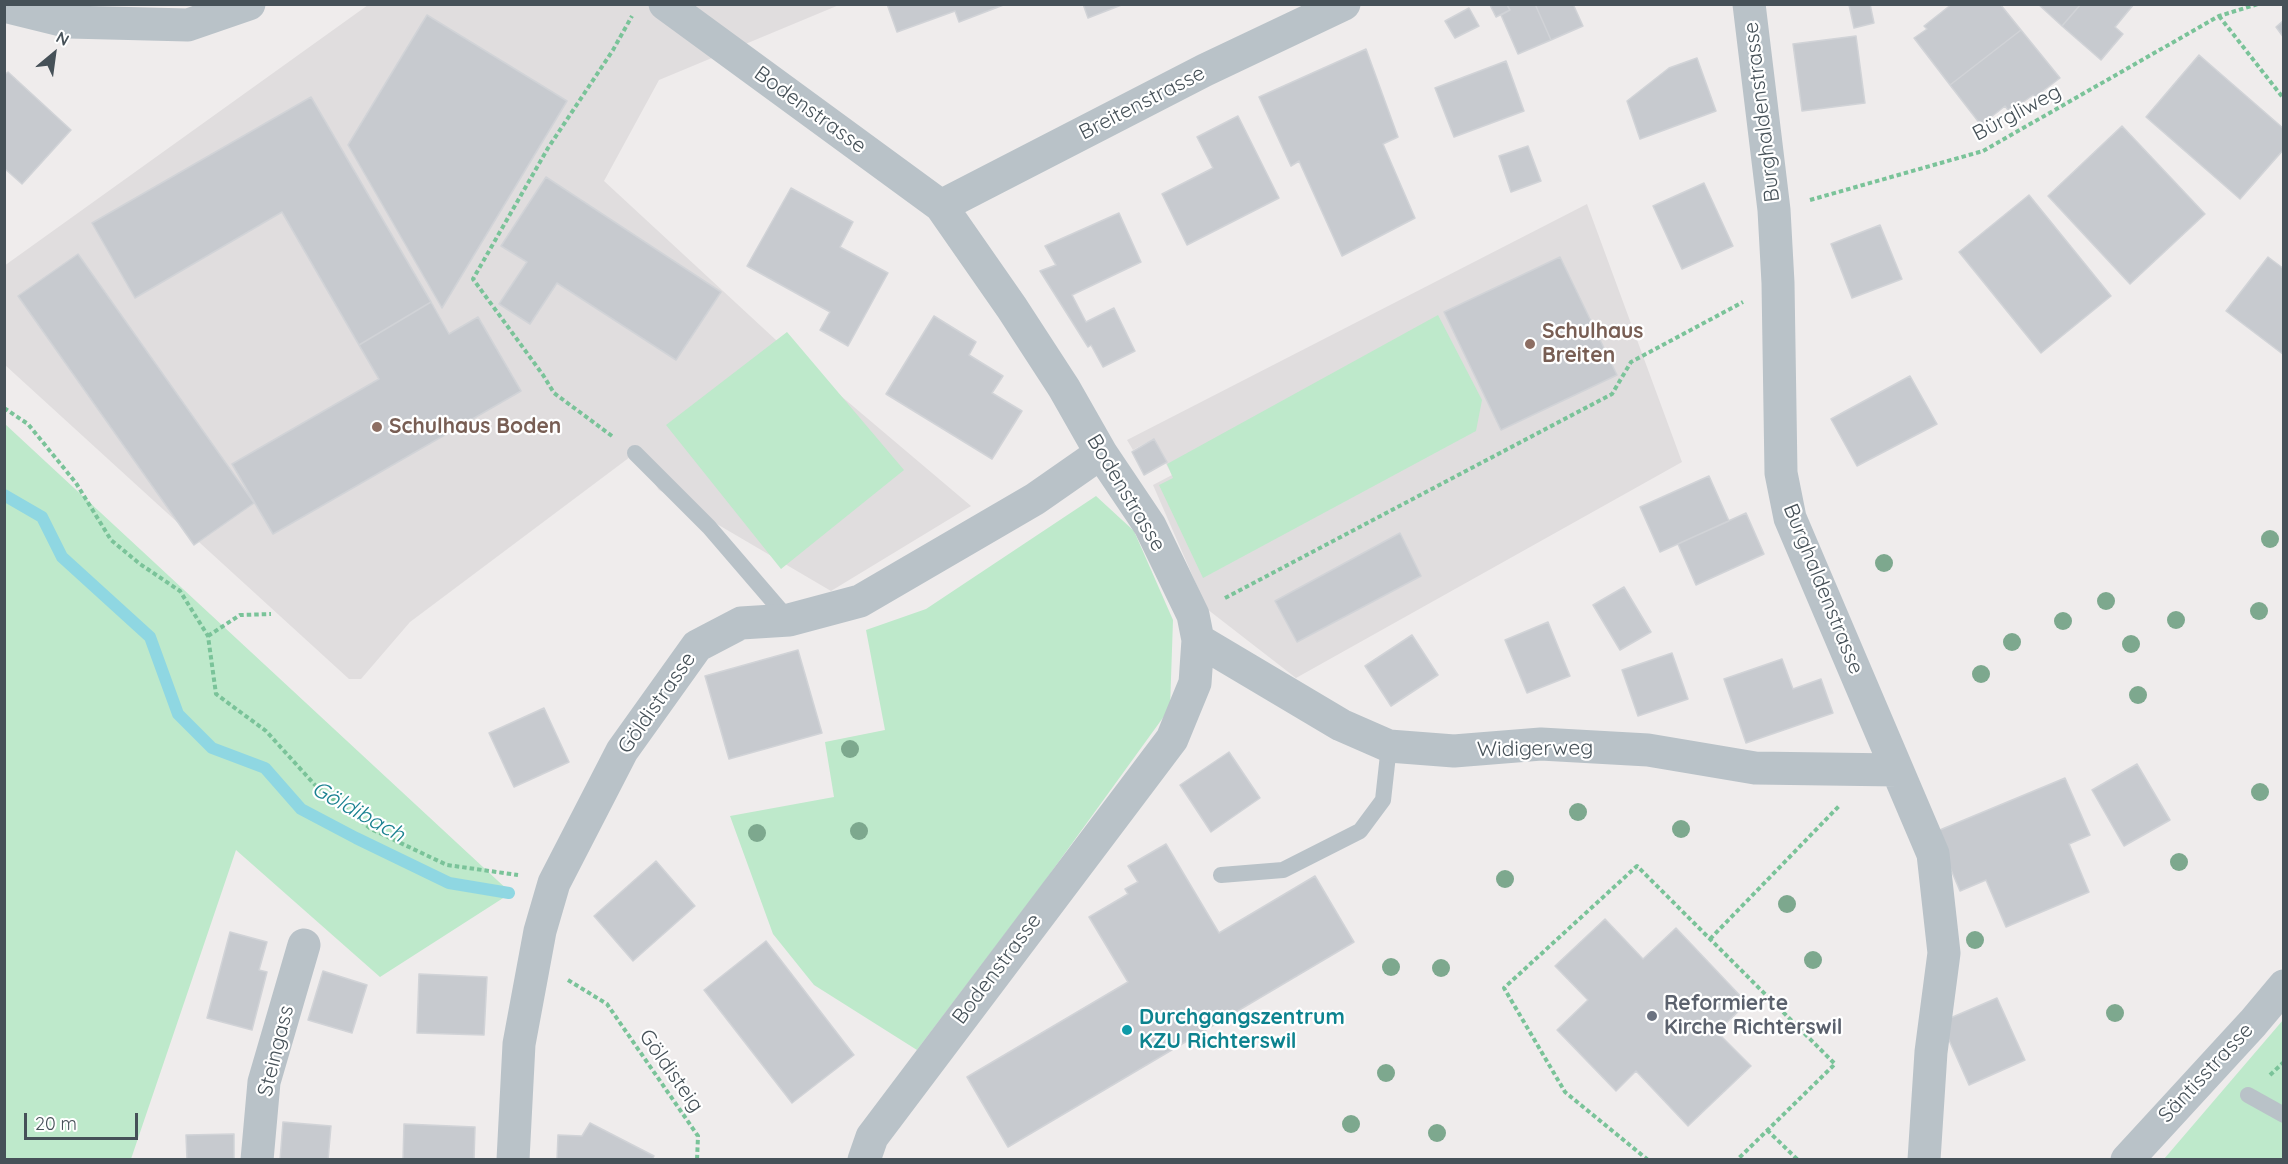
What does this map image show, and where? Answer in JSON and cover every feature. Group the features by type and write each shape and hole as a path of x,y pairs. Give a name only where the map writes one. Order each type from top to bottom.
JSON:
{"street":[{"path":"4,6 69,22 188,25 249,4"},
{"name":"Bodenstrasse","path":"665,4 941,206 1057,378 1101,453 1150,526 1196,628 1195,683 1172,739 872,1137 864,1160"},
{"name":"Breitenstrasse","path":"941,206 1206,70 1344,4"},
{"name":"Burghaldenstrasse","path":"1749,4 1774,210 1778,283 1780,473 1790,518 1933,854 1944,953 1930,1052 1924,1160"},
{"name":"Göldistrasse","path":"513,1160 519,1044 540,931 554,883 622,751 697,646 741,623 789,620 860,601 1035,499 1101,453"},
{"name":"Widigerweg","path":"1196,628 1341,725 1389,746 1454,751 1541,744 1648,750 1755,768 1897,770"},
{"name":"Steingass","path":"257,1160 264,1083 304,945"},
{"name":"Säntisstrasse","path":"2127,1160 2253,1023 2283,986"}],"lane":[{"path":"635,453 709,528 789,620"},
{"path":"1221,875 1283,870 1360,831 1383,800 1389,746"},
{"path":"2248,1095 2283,1115"}],"path":[{"name":"Bürgliweg","path":"1774,210 1983,151 2219,16 2258,4"},
{"path":"633,14 613,50 548,148 473,279 554,393 635,453"},
{"path":"2219,16 2283,99"},
{"path":"1196,628 1612,394 1631,362 1778,283"},
{"path":"4,408 28,424 42,441 76,483 111,540 140,564 180,591 208,636 216,694 266,731 315,785 371,829 447,866 502,872 554,883"},
{"path":"208,636 240,615 271,614"},
{"path":"1710,939 1846,799"},
{"path":"1648,1160 1565,1092 1504,988 1637,866 1835,1064 1737,1160"},
{"name":"Göldisteig","path":"607,1004 698,1136 697,1160"},
{"path":"1767,1130 1798,1160"}],"shaded area":[{"path":"368,5 839,5 659,80 604,181 789,352 971,506 831,591 659,490 634,454 410,622 361,679 349,679 5,365 4,266"},
{"path":"1587,204 1682,462 1296,678 1207,609 1153,485 1172,475 1153,439 1133,450 1127,440"}],"green space":[{"path":"1438,315 1482,400 1476,431 1203,578 1159,485 1173,478 1167,464"},
{"path":"787,332 904,470 781,569 666,425"},
{"path":"5,424 511,893 380,977 236,850 131,1159 5,1159"},
{"path":"1096,496 1134,531 1173,620 1170,708 1039,889 917,1050 814,985 773,934 730,816 834,797 825,742 885,730 866,630 926,609"},
{"path":"2283,1020 2283,1159 2164,1159"}],"building":[{"path":"887,4 1006,4 959,22 955,11 897,32"},
{"path":"1083,4 1124,4 1088,18"},
{"path":"1509,4 1507,5 1510,10 1496,17 1490,5"},
{"path":"1535,4 1551,40 1518,54 1501,15 1510,10 1507,5"},
{"path":"1535,4 1573,4 1583,26 1551,40"},
{"path":"1870,4 1874,23 1854,28 1849,5"},
{"path":"1952,4 2000,4 2021,30 1950,85 1914,38 1927,29 1924,26"},
{"path":"2038,4 2081,4 2062,26"},
{"path":"2081,4 2134,4 2115,27 2123,34 2101,60 2062,26"},
{"path":"1469,8 1479,26 1455,38 1445,21"},
{"path":"427,15 567,101 442,308 348,145"},
{"path":"2284,20 2284,38 2276,27"},
{"path":"2021,30 2060,78 2035,97 2033,95 2022,103 2020,101 2008,110 2005,106 1981,125 1950,85"},
{"path":"1856,36 1865,103 1802,111 1793,44"},
{"path":"1366,49 1398,137 1383,144 1415,218 1342,256 1299,161 1291,166 1259,97"},
{"path":"2199,55 2284,129 2284,149 2240,199 2146,117"},
{"path":"1697,58 1716,111 1640,139 1627,101 1669,68"},
{"path":"1506,61 1524,111 1454,137 1435,88"},
{"path":"8,72 71,130 22,184 4,168 4,75"},
{"path":"311,97 431,302 359,345 282,212 135,298 92,223"},
{"path":"1238,116 1279,198 1187,245 1162,194 1213,168 1197,137"},
{"path":"2122,126 2205,214 2130,284 2048,196"},
{"path":"1528,146 1541,181 1511,192 1499,156"},
{"path":"546,177 721,292 676,360 557,283 530,324 499,304 527,262 501,246"},
{"path":"1704,183 1733,246 1682,269 1653,206"},
{"path":"791,188 853,222 840,247 888,273 848,346 820,330 830,312 747,266"},
{"path":"2029,195 2111,296 2041,353 1959,252"},
{"path":"1119,213 1141,262 1072,295 1086,322 1114,308 1135,351 1103,367 1091,345 1088,347 1040,271 1056,265 1045,246"},
{"path":"1880,225 1902,279 1852,298 1831,244"},
{"path":"78,254 254,503 194,545 18,296"},
{"name":"Schulhaus Breiten","path":"1560,257 1617,375 1501,430 1444,312"},
{"path":"2268,257 2284,269 2284,355 2226,311"},
{"name":"Schulhaus Boden","path":"431,302 449,334 478,317 521,391 273,534 232,464 379,379 359,345"},
{"path":"934,316 976,342 969,355 1003,376 992,393 1022,411 992,459 886,394"},
{"path":"1910,376 1937,424 1857,466 1831,419"},
{"path":"1154,439 1167,462 1144,475 1132,452"},
{"path":"1709,476 1729,521 1660,552 1640,507"},
{"path":"1746,513 1764,554 1696,585 1678,544"},
{"path":"1400,533 1421,576 1297,642 1275,601"},
{"path":"1624,587 1651,632 1620,650 1593,605"},
{"path":"1548,622 1570,676 1527,693 1505,640"},
{"path":"1412,635 1438,675 1391,706 1365,666"},
{"path":"798,650 822,733 729,759 705,676"},
{"path":"1672,653 1688,699 1638,716 1622,670"},
{"path":"1782,659 1793,689 1821,679 1833,713 1746,743 1724,679"},
{"path":"544,708 569,762 514,787 489,733"},
{"path":"1229,752 1260,798 1211,832 1180,785"},
{"path":"2137,764 2170,820 2124,846 2092,790"},
{"path":"2065,778 2090,835 2069,844 2089,892 2006,927 1986,880 1960,891 1935,832"},
{"name":"Durchgangszentrum KZU Richterswil","path":"1166,844 1219,933 1315,876 1354,942 1008,1147 967,1077 1128,982 1089,917 1128,894 1125,889 1138,882 1128,866"},
{"path":"656,861 695,906 633,961 594,916"},
{"name":"Reformierte Kirche Richterswil","path":"1605,919 1643,959 1676,928 1747,1003 1717,1032 1751,1066 1688,1126 1636,1071 1616,1091 1557,1030 1588,1000 1555,966"},
{"path":"230,932 267,942 259,970 267,972 252,1030 207,1018"},
{"path":"766,941 854,1055 792,1103 704,990"},
{"path":"323,971 367,985 352,1033 308,1020"},
{"path":"419,974 487,977 484,1035 417,1033"},
{"path":"1997,998 2025,1060 1969,1085 1941,1022"},
{"path":"283,1122 331,1126 328,1160 280,1160"},
{"path":"590,1123 654,1156 652,1160 557,1160 558,1135 582,1136"},
{"path":"404,1124 475,1127 474,1160 403,1160"},
{"path":"234,1134 234,1160 187,1160 186,1135"}],"waterway":[{"name":"Göldibach","path":"4,495 42,517 62,557 150,637 178,714 212,748 265,768 301,809 356,838 449,883 509,893"}],"place":[{"name":"Schulhaus Breiten","path":"1530,344"},
{"name":"Schulhaus Boden","path":"377,427"},
{"name":"Reformierte Kirche Richterswil","path":"1652,1016"},
{"name":"Durchgangszentrum KZU Richterswil","path":"1127,1030"}]}
